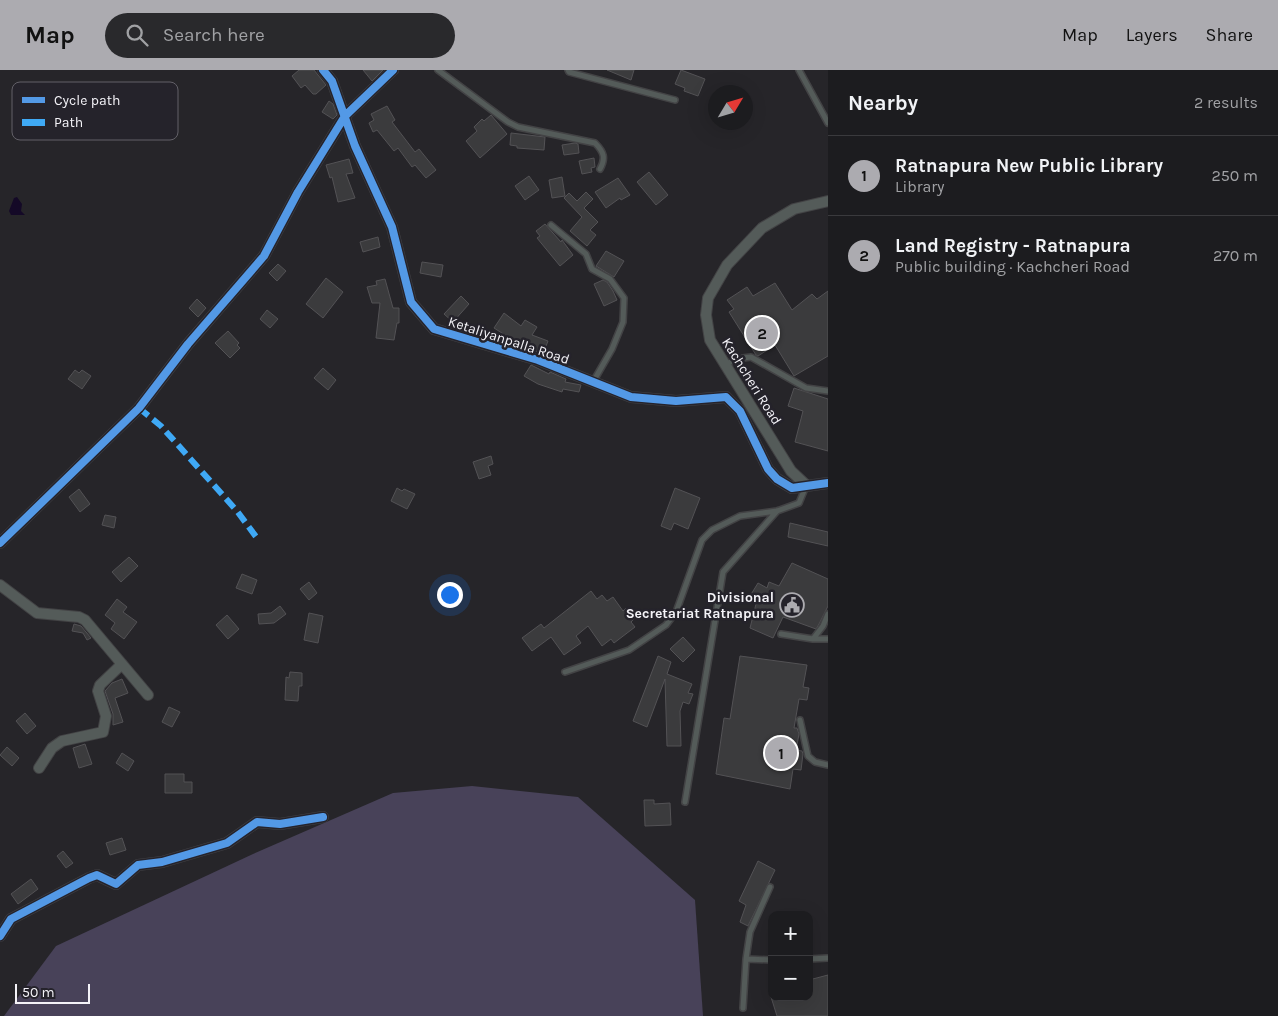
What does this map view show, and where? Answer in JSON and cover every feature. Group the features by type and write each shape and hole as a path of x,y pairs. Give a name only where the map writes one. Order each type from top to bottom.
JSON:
{"street":[{"name":"Ketaliyanpalla Road","path":"323,70 332,81 355,146 392,227 411,302 434,329 538,360 631,396 676,401 726,397 740,411 768,469 777,479 792,488 807,486"},
{"path":"0,543 139,408 188,344 264,256 298,192 345,116 394,70"},
{"name":"Kachcheri Road","path":"807,486 791,471 710,340 706,315 708,298 727,265 762,228 794,209 828,201"},
{"path":"807,486 828,483"},
{"path":"0,585 37,613 79,617 85,620 148,695"},
{"path":"39,768 52,748 62,741 103,732 106,716 98,692 100,685 122,664"},
{"path":"0,936 11,919 88,878 97,876 116,884 138,865 162,862 227,843 257,822 280,824 323,817"}],"lane":[{"path":"438,70 518,128 595,143 602,150 604,160 600,169"},
{"path":"568,70 569,72 675,100"},
{"path":"799,70 828,123"},
{"path":"550,225 586,254 592,269 610,279 624,298 623,322 612,349 593,382"},
{"path":"725,364 743,358 751,358 806,388 828,391"},
{"path":"565,672 628,650 666,625 676,612 702,540 712,530 740,516 777,511 799,503 807,486"},
{"path":"684,802 723,572 777,511"},
{"path":"813,639 823,626 828,614"},
{"path":"781,634 813,639 828,638"},
{"path":"800,720 808,756 815,762 828,765"},
{"path":"743,1008 746,959 750,932 770,887"},
{"path":"813,960 828,958"},
{"path":"746,959 768,960"}],"shaded area":[{"path":"17,197 22,204 21,211 25,215 11,215 9,211 14,198"},
{"path":"472,786 578,797 695,900 703,1016 4,1016 56,946 253,854 393,793"}],"building":[{"path":"299,70 314,70 326,85 316,94 313,94 305,85 301,88 292,76"},
{"path":"363,70 383,70 372,81"},
{"path":"607,70 634,70 631,80"},
{"path":"681,70 705,79 698,96 684,91 685,88 675,84"},
{"path":"329,101 333,104 337,115 333,119 322,112"},
{"path":"387,106 395,120 392,122 415,152 419,149 436,170 426,178 415,165 412,167 398,148 394,151 377,130 373,132 369,123 374,120 371,114"},
{"path":"491,115 507,134 480,158 466,141 477,131 474,127 482,119 484,121"},
{"path":"511,133 545,137 544,150 517,148 517,146 510,145"},
{"path":"578,144 579,153 564,155 562,145"},
{"path":"594,158 595,167 591,168 592,172 582,174 579,161"},
{"path":"349,159 353,173 346,174 355,198 338,202 332,177 330,178 326,165"},
{"path":"649,172 668,195 656,205 637,182"},
{"path":"529,176 539,190 525,200 515,186"},
{"path":"562,177 565,196 552,198 549,180"},
{"path":"618,178 630,195 621,200 620,198 606,208 595,192"},
{"path":"586,192 593,199 584,208 598,222 590,230 596,235 587,246 570,231 582,217 564,198 569,193 577,201"},
{"path":"545,224 561,242 562,240 573,255 560,266 537,238 540,236 536,231"},
{"path":"378,237 380,247 363,252 360,242"},
{"path":"606,251 624,261 614,277 596,266"},
{"path":"422,262 443,265 441,277 420,273"},
{"path":"278,264 286,271 277,281 269,273"},
{"path":"326,278 343,292 323,318 306,304"},
{"path":"385,279 393,308 399,308 399,323 397,323 394,340 376,338 380,303 372,303 367,287 377,285 376,281"},
{"path":"603,280 607,282 617,300 604,306 594,284"},
{"path":"775,283 792,310 812,294 817,299 828,291 828,356 794,376 775,345 758,356 756,355 729,312 734,309 727,300 747,287 753,296"},
{"path":"461,296 469,304 453,322 444,314"},
{"path":"197,299 206,308 198,317 189,308"},
{"path":"267,310 278,319 270,328 260,319"},
{"path":"504,313 521,326 525,320 537,327 532,335 548,341 543,354 524,347 494,328"},
{"path":"228,331 239,343 237,345 240,348 230,358 215,343"},
{"path":"531,365 549,374 550,372 566,379 565,382 581,385 579,392 563,389 562,392 538,384 524,376"},
{"path":"323,368 336,380 328,390 314,378"},
{"path":"75,370 79,373 82,370 91,376 82,389 68,379"},
{"path":"794,388 828,399 828,451 795,442 803,411 788,406"},
{"path":"491,456 493,464 488,466 491,475 479,479 473,462"},
{"path":"397,488 415,494 407,509 391,501"},
{"path":"675,488 700,498 688,529 674,523 671,530 661,526"},
{"path":"79,489 90,504 80,512 69,497"},
{"path":"105,515 116,517 114,528 102,525"},
{"path":"790,523 828,532 828,546 788,537"},
{"path":"129,557 138,566 121,582 112,572"},
{"path":"792,563 828,579 828,606 816,629 783,617 773,638 750,628 757,600 750,596 758,583 767,588 769,582 779,586"},
{"path":"242,574 257,580 252,594 236,588"},
{"path":"309,582 317,593 309,600 300,589"},
{"path":"591,591 597,599 602,595 607,601 613,597 623,611 626,608 634,619 631,622 635,627 614,643 611,639 602,646 588,626 576,636 581,643 564,655 551,637 532,651 522,638 541,624 544,628"},
{"path":"117,599 127,607 123,612 137,622 124,639 111,629 115,623 105,615"},
{"path":"280,606 286,614 274,623 259,624 258,614 271,613"},
{"path":"309,613 323,616 318,643 304,640"},
{"path":"227,615 239,629 228,639 216,625"},
{"path":"74,624 81,626 91,638 87,640 83,633 72,631"},
{"path":"683,637 695,650 683,662 670,649"},
{"path":"658,656 671,662 667,674 692,684 688,693 693,694 689,704 683,702 680,711 681,746 667,746 665,679 647,727 633,721"},
{"path":"740,656 807,665 803,687 809,688 807,700 799,699 794,728 797,728 799,734 796,750 802,751 803,754 801,770 793,769 790,789 716,774 724,718 730,719"},
{"path":"290,672 302,673 302,686 299,686 298,701 285,700 286,677 289,678"},
{"path":"122,679 128,693 115,698 123,722 113,725 113,714 105,691 112,683"},
{"path":"169,707 180,712 172,727 162,722"},
{"path":"25,713 36,726 27,734 16,721"},
{"path":"85,744 92,764 79,768 73,748"},
{"path":"7,747 19,758 12,766 0,755"},
{"path":"122,753 134,761 128,771 116,763"},
{"path":"165,774 184,774 184,782 192,782 192,793 165,793"},
{"path":"644,800 654,800 654,804 670,803 671,825 645,826"},
{"path":"122,838 126,850 110,855 106,843"},
{"path":"63,851 73,863 66,868 57,856"},
{"path":"758,861 775,870 748,926 740,922 746,905 739,901"},
{"path":"31,879 38,889 18,904 11,894"},
{"path":"828,975 828,1016 777,1016 772,1001 813,1001 813,979"}],"marked path":[{"path":"139,408 161,426 237,511 257,538"}],"cycle path":[{"path":"323,70 332,81 355,146 392,227 411,302 434,329 538,360 631,397 676,401 726,397 740,411 768,469 777,479 792,488 828,483"},
{"path":"0,543 139,408 188,344 264,256 298,192 345,116 393,70"},
{"path":"0,936 11,919 97,875 116,884 138,865 162,862 227,843 257,822 280,824 323,817"}],"place":[{"name":"Land Registry - Ratnapura","path":"762,333"},
{"name":"Divisional Secretariat Ratnapura","path":"792,605"},
{"name":"Ratnapura New Public Library","path":"781,753"}]}
